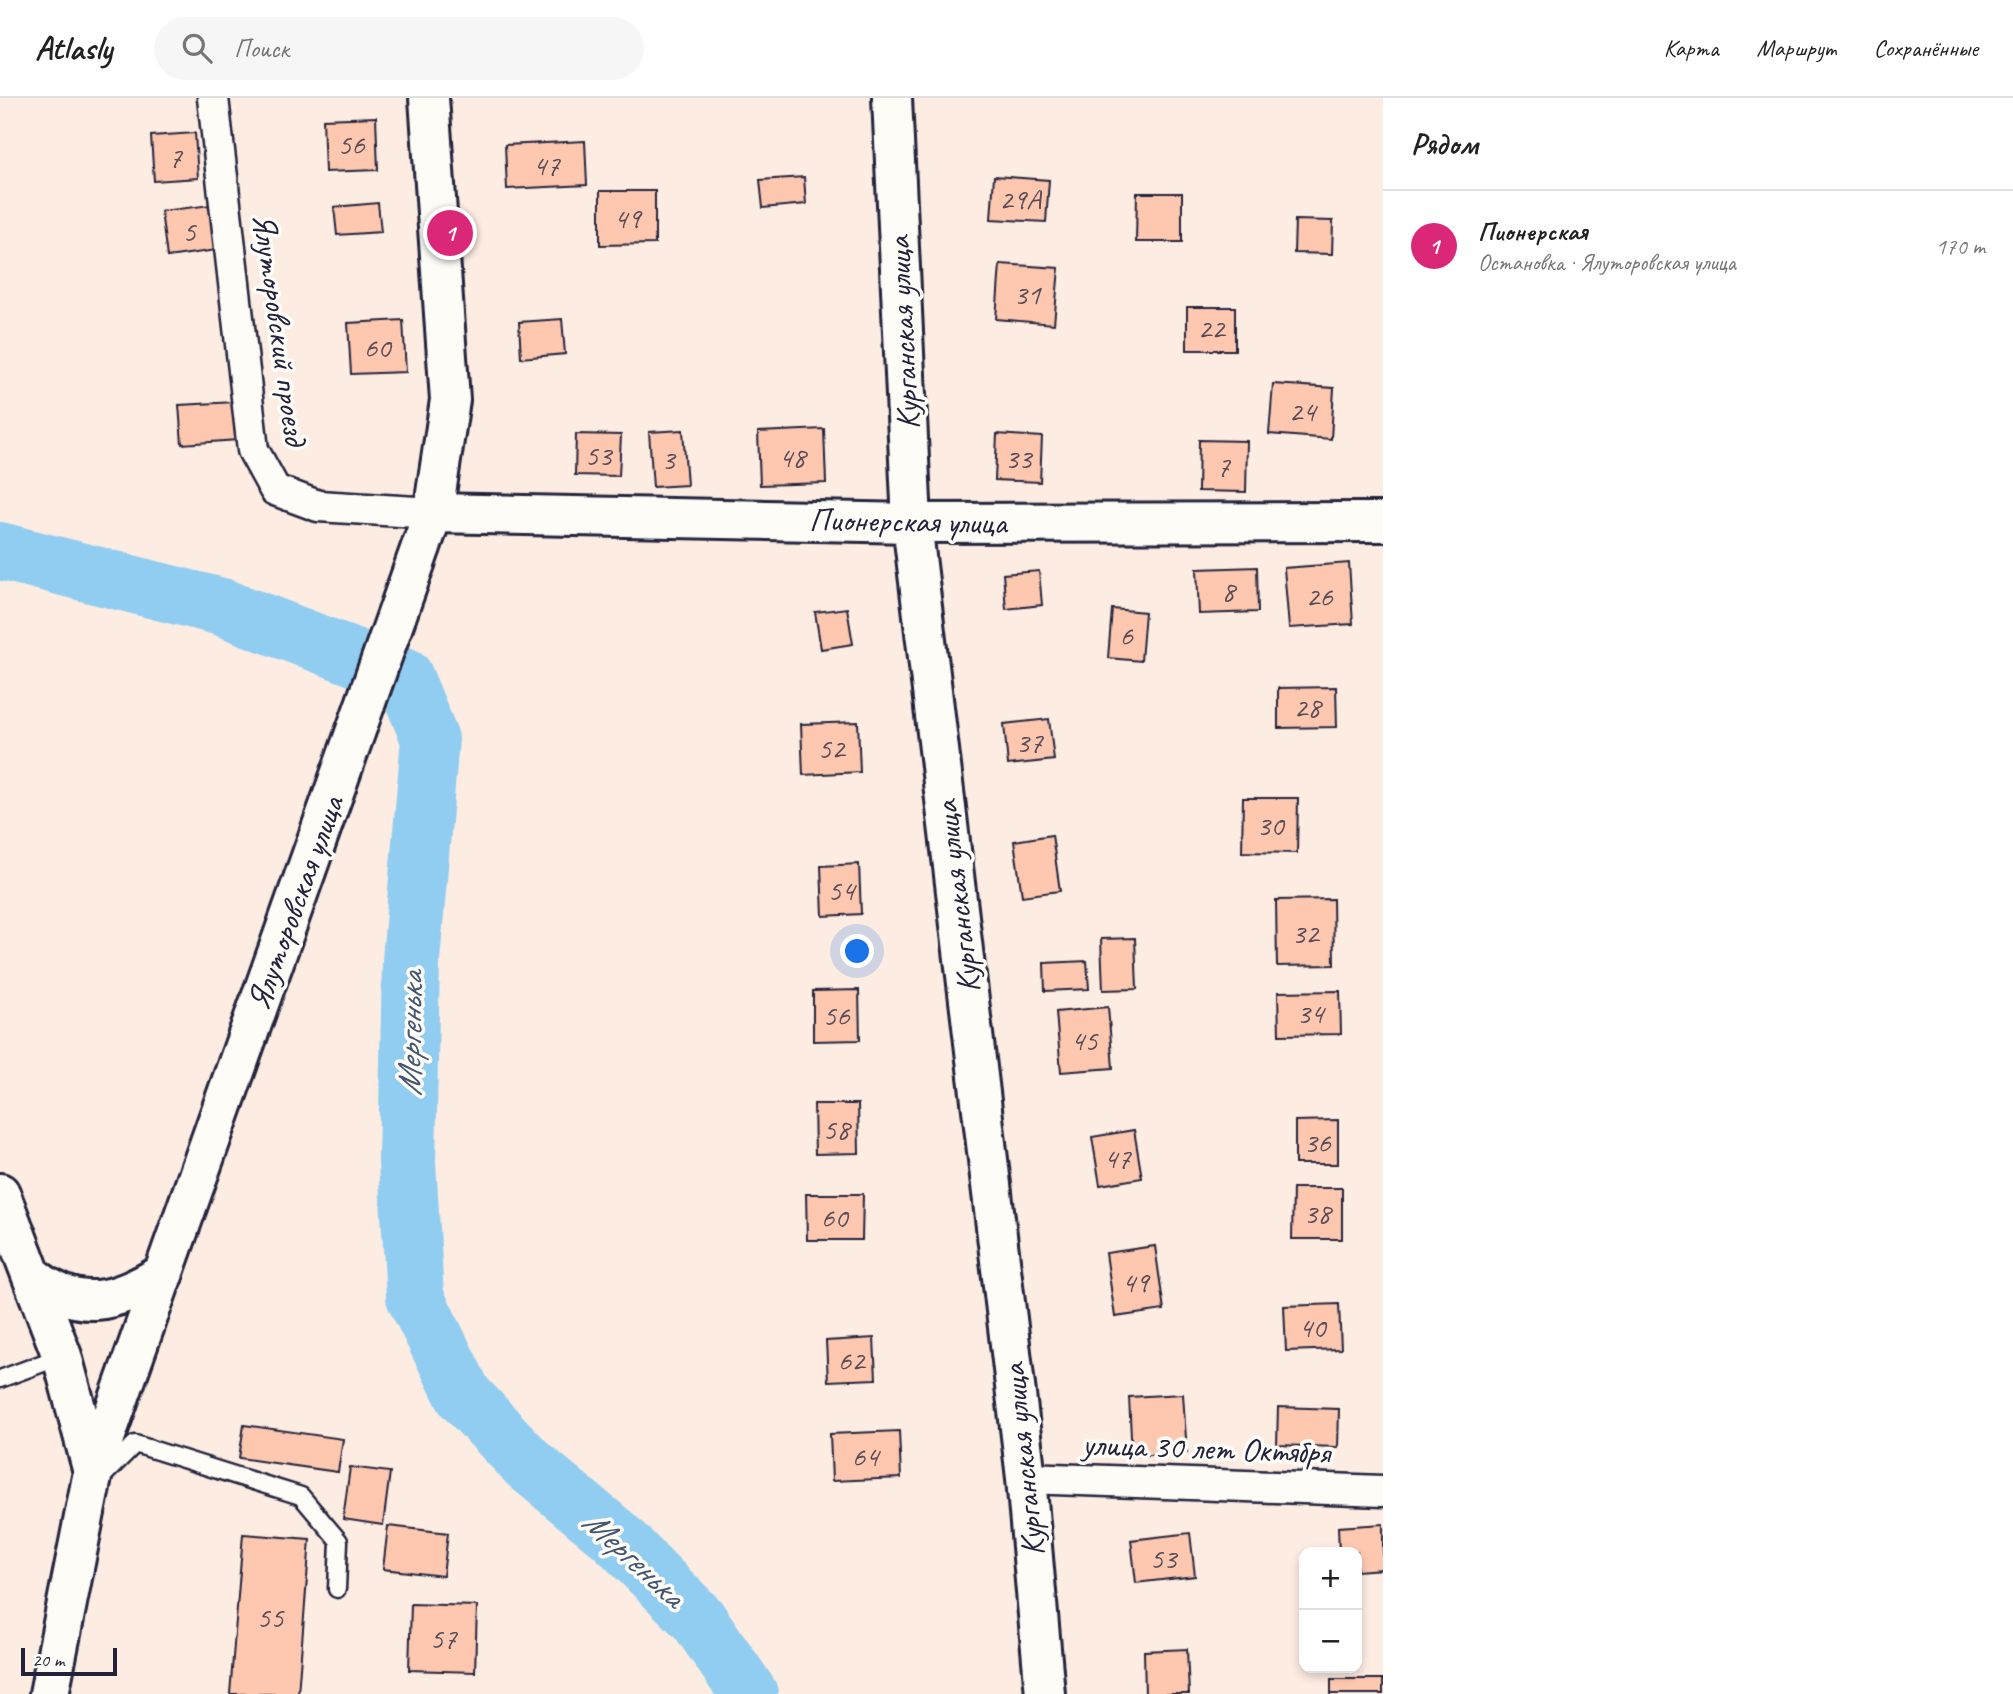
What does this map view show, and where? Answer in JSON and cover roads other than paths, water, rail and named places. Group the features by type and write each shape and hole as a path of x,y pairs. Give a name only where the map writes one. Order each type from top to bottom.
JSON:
{"main road":[{"name":"Ялуторовская улица","path":"49,1694 91,1481 433,513 450,400 429,98"},
{"name":"Курганская улица","path":"892,98 912,523 1026,1478 1045,1694"},
{"name":"Пионерская улица","path":"433,513 912,523 1383,522"},
{"path":"0,1193 62,1356 91,1481"},
{"path":"31,1275 61,1296 83,1301 111,1298 164,1273"}],"street":[{"name":"Ялуторовский проезд","path":"213,98 253,450 275,490 318,506 433,513"},
{"name":"улица 30 лет Октября","path":"1026,1478 1383,1491"}],"lane":[{"path":"0,1379 62,1356"},
{"path":"91,1481 135,1444 301,1496 339,1541 337,1589"}],"waterway":[{"name":"Мергенька","path":"0,551 222,607 404,676 430,739 411,960 407,1162 415,1297 464,1396 529,1465 615,1536 698,1619 749,1694"}],"place":[{"name":"Пионерская","path":"450,233"}]}
